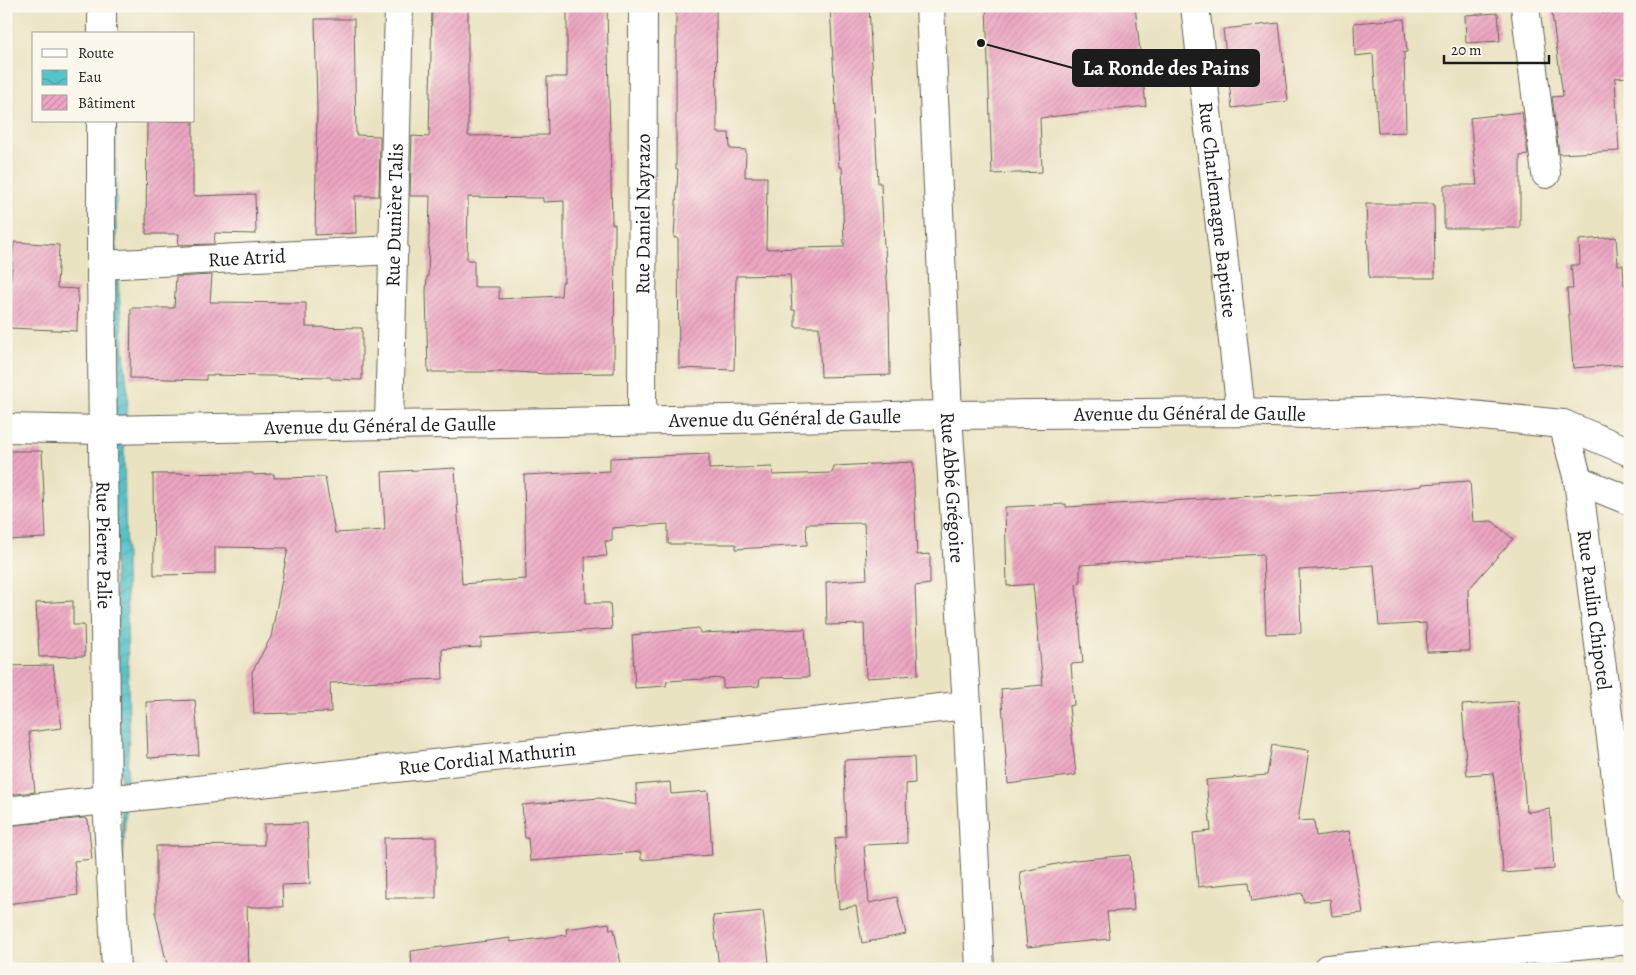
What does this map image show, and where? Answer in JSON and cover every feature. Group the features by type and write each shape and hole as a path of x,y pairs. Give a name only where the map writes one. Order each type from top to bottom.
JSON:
{"street":[{"path":"102,6 102,32"},
{"name":"Rue Dunière Talis","path":"389,425 398,6"},
{"name":"Rue Daniel Nayrazo","path":"642,420 643,6"},
{"name":"Rue Abbé Grégoire","path":"930,6 948,415 967,705 980,969"},
{"name":"Rue Charlemagne Baptiste","path":"1194,6 1241,412"},
{"path":"1525,6 1546,174"},
{"name":"Rue Pierre Palie","path":"102,122 102,430 107,800 116,969"},
{"name":"Rue Atrid","path":"101,265 394,250"},
{"name":"Avenue du Général de Gaulle","path":"6,428 102,430 948,415 1241,412 1305,414 1421,410 1563,424 1630,452"},
{"name":"Rue Paulin Chipotel","path":"1563,424 1578,480 1630,887"},
{"path":"1578,480 1630,501"},
{"name":"Rue Cordial Mathurin","path":"6,812 967,705"},
{"path":"1327,969 1630,940"}],"water":[{"path":"102,122 116,122 116,258 128,399 124,449 129,732 123,864"}],"building":[{"path":"676,6 716,6 717,133 729,133 730,149 746,150 745,177 767,177 766,249 844,247 842,167 839,167 830,6 869,6 878,183 881,183 889,311 890,375 821,377 819,327 795,327 795,310 792,310 790,275 736,276 734,370 679,368 678,238 674,238 678,169 676,169"},
{"path":"986,6 1135,6 1146,106 1040,118 1042,172 992,174"},
{"path":"1551,6 1602,6 1602,13 1630,11 1630,77 1615,78 1619,151 1559,154 1552,97 1563,96"},
{"path":"567,8 607,8 612,224 615,224 614,373 428,372 426,291 430,196 410,196 412,136 429,137 432,9 468,9 468,136 548,135 547,77 567,77","holes":["468,197 543,198 543,202 564,201 564,282 562,282 561,296 499,299 499,287 474,287 474,260 467,260"]},
{"path":"1498,13 1500,41 1466,43 1465,15"},
{"path":"315,19 354,19 356,135 380,136 379,196 355,196 356,233 315,235 317,108"},
{"path":"1404,19 1407,52 1404,52 1406,132 1378,133 1373,54 1355,56 1354,23"},
{"path":"1279,23 1288,101 1232,108 1223,29"},
{"path":"1522,112 1528,155 1520,156 1520,228 1444,228 1444,185 1477,185 1470,118"},
{"path":"147,122 193,122 193,196 255,194 256,234 215,233 214,244 178,245 179,234 146,234"},
{"path":"1366,204 1434,204 1435,278 1369,278"},
{"path":"1616,237 1618,265 1623,265 1624,285 1630,285 1630,364 1573,368 1567,289 1573,289 1571,265 1580,265 1579,240"},
{"path":"14,242 59,245 57,288 78,289 77,331 10,328 10,288"},
{"path":"212,275 210,302 306,303 306,327 362,328 362,380 331,379 331,377 206,375 206,380 130,378 131,308 174,308 176,277"},
{"path":"6,451 42,451 46,538 6,540"},
{"path":"709,454 709,469 772,467 773,475 832,473 834,466 913,462 917,555 930,554 930,584 915,586 918,675 866,678 864,624 827,625 826,582 867,579 864,523 806,524 807,545 736,549 736,544 668,544 668,524 612,528 612,541 605,541 607,556 585,557 586,603 610,603 612,629 481,638 481,647 442,649 443,679 330,683 331,712 254,714 252,672 271,637 288,548 215,547 215,574 154,575 153,474 253,473 253,475 274,474 274,478 325,477 335,533 385,530 382,472 455,468 462,584 526,579 524,475 610,471 610,458"},
{"path":"1470,481 1473,522 1492,521 1513,539 1468,590 1470,651 1427,652 1426,623 1379,626 1374,565 1299,570 1301,633 1266,634 1263,554 1080,565 1080,583 1076,584 1083,663 1071,664 1074,705 1069,706 1076,775 1008,784 1001,689 1043,685 1033,584 1007,586 1005,507 1066,504 1066,507 1272,495 1272,497 1384,490 1422,486 1422,484"},
{"path":"73,601 73,625 84,625 85,656 39,657 36,603"},
{"path":"699,628 700,633 805,629 809,677 760,678 759,686 723,688 723,678 667,681 666,686 635,688 632,635"},
{"path":"53,665 62,728 29,732 35,792 6,795 6,666"},
{"path":"195,700 199,755 148,758 146,702"},
{"path":"1518,701 1526,811 1550,809 1554,869 1503,873 1500,825 1493,773 1467,775 1462,705"},
{"path":"1272,745 1309,750 1298,821 1314,820 1316,836 1349,831 1363,913 1332,916 1330,899 1304,902 1302,893 1252,901 1249,882 1198,887 1193,833 1211,831 1206,780 1267,775"},
{"path":"914,757 915,783 906,784 907,843 864,845 869,903 897,897 906,934 862,943 856,906 839,909 835,838 846,837 844,760"},
{"path":"670,782 671,794 708,791 712,855 641,860 641,852 530,861 528,838 525,838 522,805 599,798 637,805 636,785"},
{"path":"84,818 88,820 92,859 74,861 78,895 6,904 6,826"},
{"path":"307,823 310,884 282,885 283,907 247,907 249,969 168,969 156,916 156,846 264,845 264,824"},
{"path":"436,837 436,898 385,898 384,838"},
{"path":"1130,855 1134,910 1107,912 1110,939 1027,947 1020,872 1075,860"},
{"path":"763,911 769,962 719,967 713,916"},
{"path":"609,923 610,930 614,929 622,969 412,969 411,951 510,938 511,942 567,935 566,929"}],"place":[{"name":"La Ronde des Pains","path":"981,43"}]}
